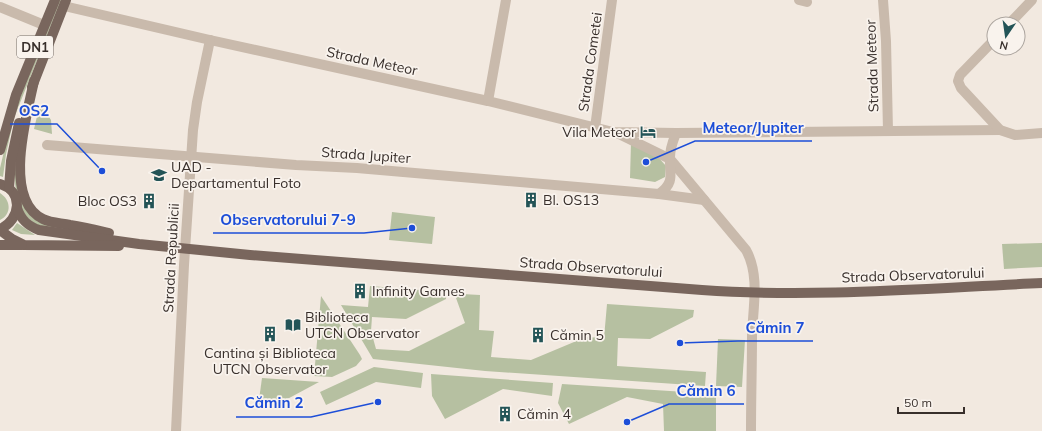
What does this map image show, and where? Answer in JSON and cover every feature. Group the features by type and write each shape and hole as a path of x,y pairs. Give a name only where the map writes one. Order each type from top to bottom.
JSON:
{"main road":[{"name":"DN1","path":"0,126 16,95 55,0"},
{"name":"DN1","path":"17,208 17,201 14,194 4,186 11,161 18,125 65,3"},
{"path":"34,81 21,149 22,186 25,200 36,214 47,221 89,228 116,235 139,244"},
{"name":"DN1","path":"0,150 16,95"},
{"path":"0,229 12,222 16,215 17,208"},
{"name":"Strada Observatorului","path":"17,208 19,214 26,222 39,230 139,244 345,262 754,293 809,293 1042,283"},
{"name":"Strada Observatorului","path":"0,229 12,239 24,245 119,246 139,244"},
{"path":"0,245 24,245"}],"street":[{"path":"488,100 506,0"},
{"name":"Strada Cometei","path":"595,128 612,0"},
{"name":"Strada Meteor","path":"883,0 886,41 888,131"},
{"path":"1016,16 1028,1"},
{"name":"Strada Meteor","path":"65,3 210,40 488,100 613,132 676,133 1000,130 1015,135 1042,133"},
{"path":"0,7 44,26"},
{"name":"Strada Republicii","path":"176,431 185,248 193,130 197,102 210,40"},
{"path":"986,48 962,72 958,81 961,88 1000,130"},
{"path":"613,132 670,159 746,250 749,256 753,266 754,293 751,431"},
{"path":"659,194 666,188 670,181 671,144 676,133"},
{"name":"Strada Jupiter","path":"47,145 300,165 357,168 659,194 704,200"}],"green space":[{"path":"59,0 61,0 14,118 6,154 3,177 0,176 0,168 12,118"},
{"path":"39,108 47,111 47,114 51,120 52,134 34,129"},
{"path":"631,142 658,157 666,166 665,177 655,182 630,178"},
{"path":"14,163 29,214 37,221 42,223 66,228 41,226 26,216 18,199"},
{"path":"0,193 6,199 9,207 7,214 0,220"},
{"path":"392,212 435,217 432,244 389,240"},
{"path":"17,223 35,235 21,234 12,230"},
{"path":"1042,243 1042,267 1004,269 1002,244"},
{"path":"370,286 446,292 446,299 406,319 372,317 371,331 376,349 409,351 465,323 456,298 462,294 480,295 479,330 494,331 491,357 531,360 586,337 604,338 607,304 694,310 693,317 650,339 618,338 617,366 706,372 705,386 485,371 373,359 341,305 368,307"},
{"path":"321,296 362,359 356,366 332,377 314,376"},
{"path":"718,339 745,340 742,387 716,386"},
{"path":"374,367 423,373 421,388 376,382 326,405 320,392"},
{"path":"431,374 553,383 552,396 503,389 445,419 432,396"},
{"path":"262,378 319,382 278,404 258,407"},
{"path":"562,384 716,394 716,431 664,431 663,404 627,397 569,424 558,403"}],"place":[{"name":"Vila Meteor","path":"648,132"},
{"name":"Meteor/Jupiter","path":"646,162"},
{"name":"OS2","path":"102,171"},
{"name":"UAD - Departamentul Foto","path":"159,175"},
{"name":"Bl. OS13","path":"531,200"},
{"name":"Bloc OS3","path":"149,201"},
{"name":"Observatorului 7-9","path":"412,228"},
{"name":"Infinity Games","path":"360,291"},
{"name":"Biblioteca UTCN Observator","path":"293,325"},
{"name":"Cantina și Biblioteca UTCN Observator","path":"270,334"},
{"name":"Cămin 5","path":"538,335"},
{"name":"Cămin 7","path":"680,343"},
{"name":"Cămin 2","path":"378,402"},
{"name":"Cămin 4","path":"505,414"},
{"name":"Cămin 6","path":"627,422"}]}
